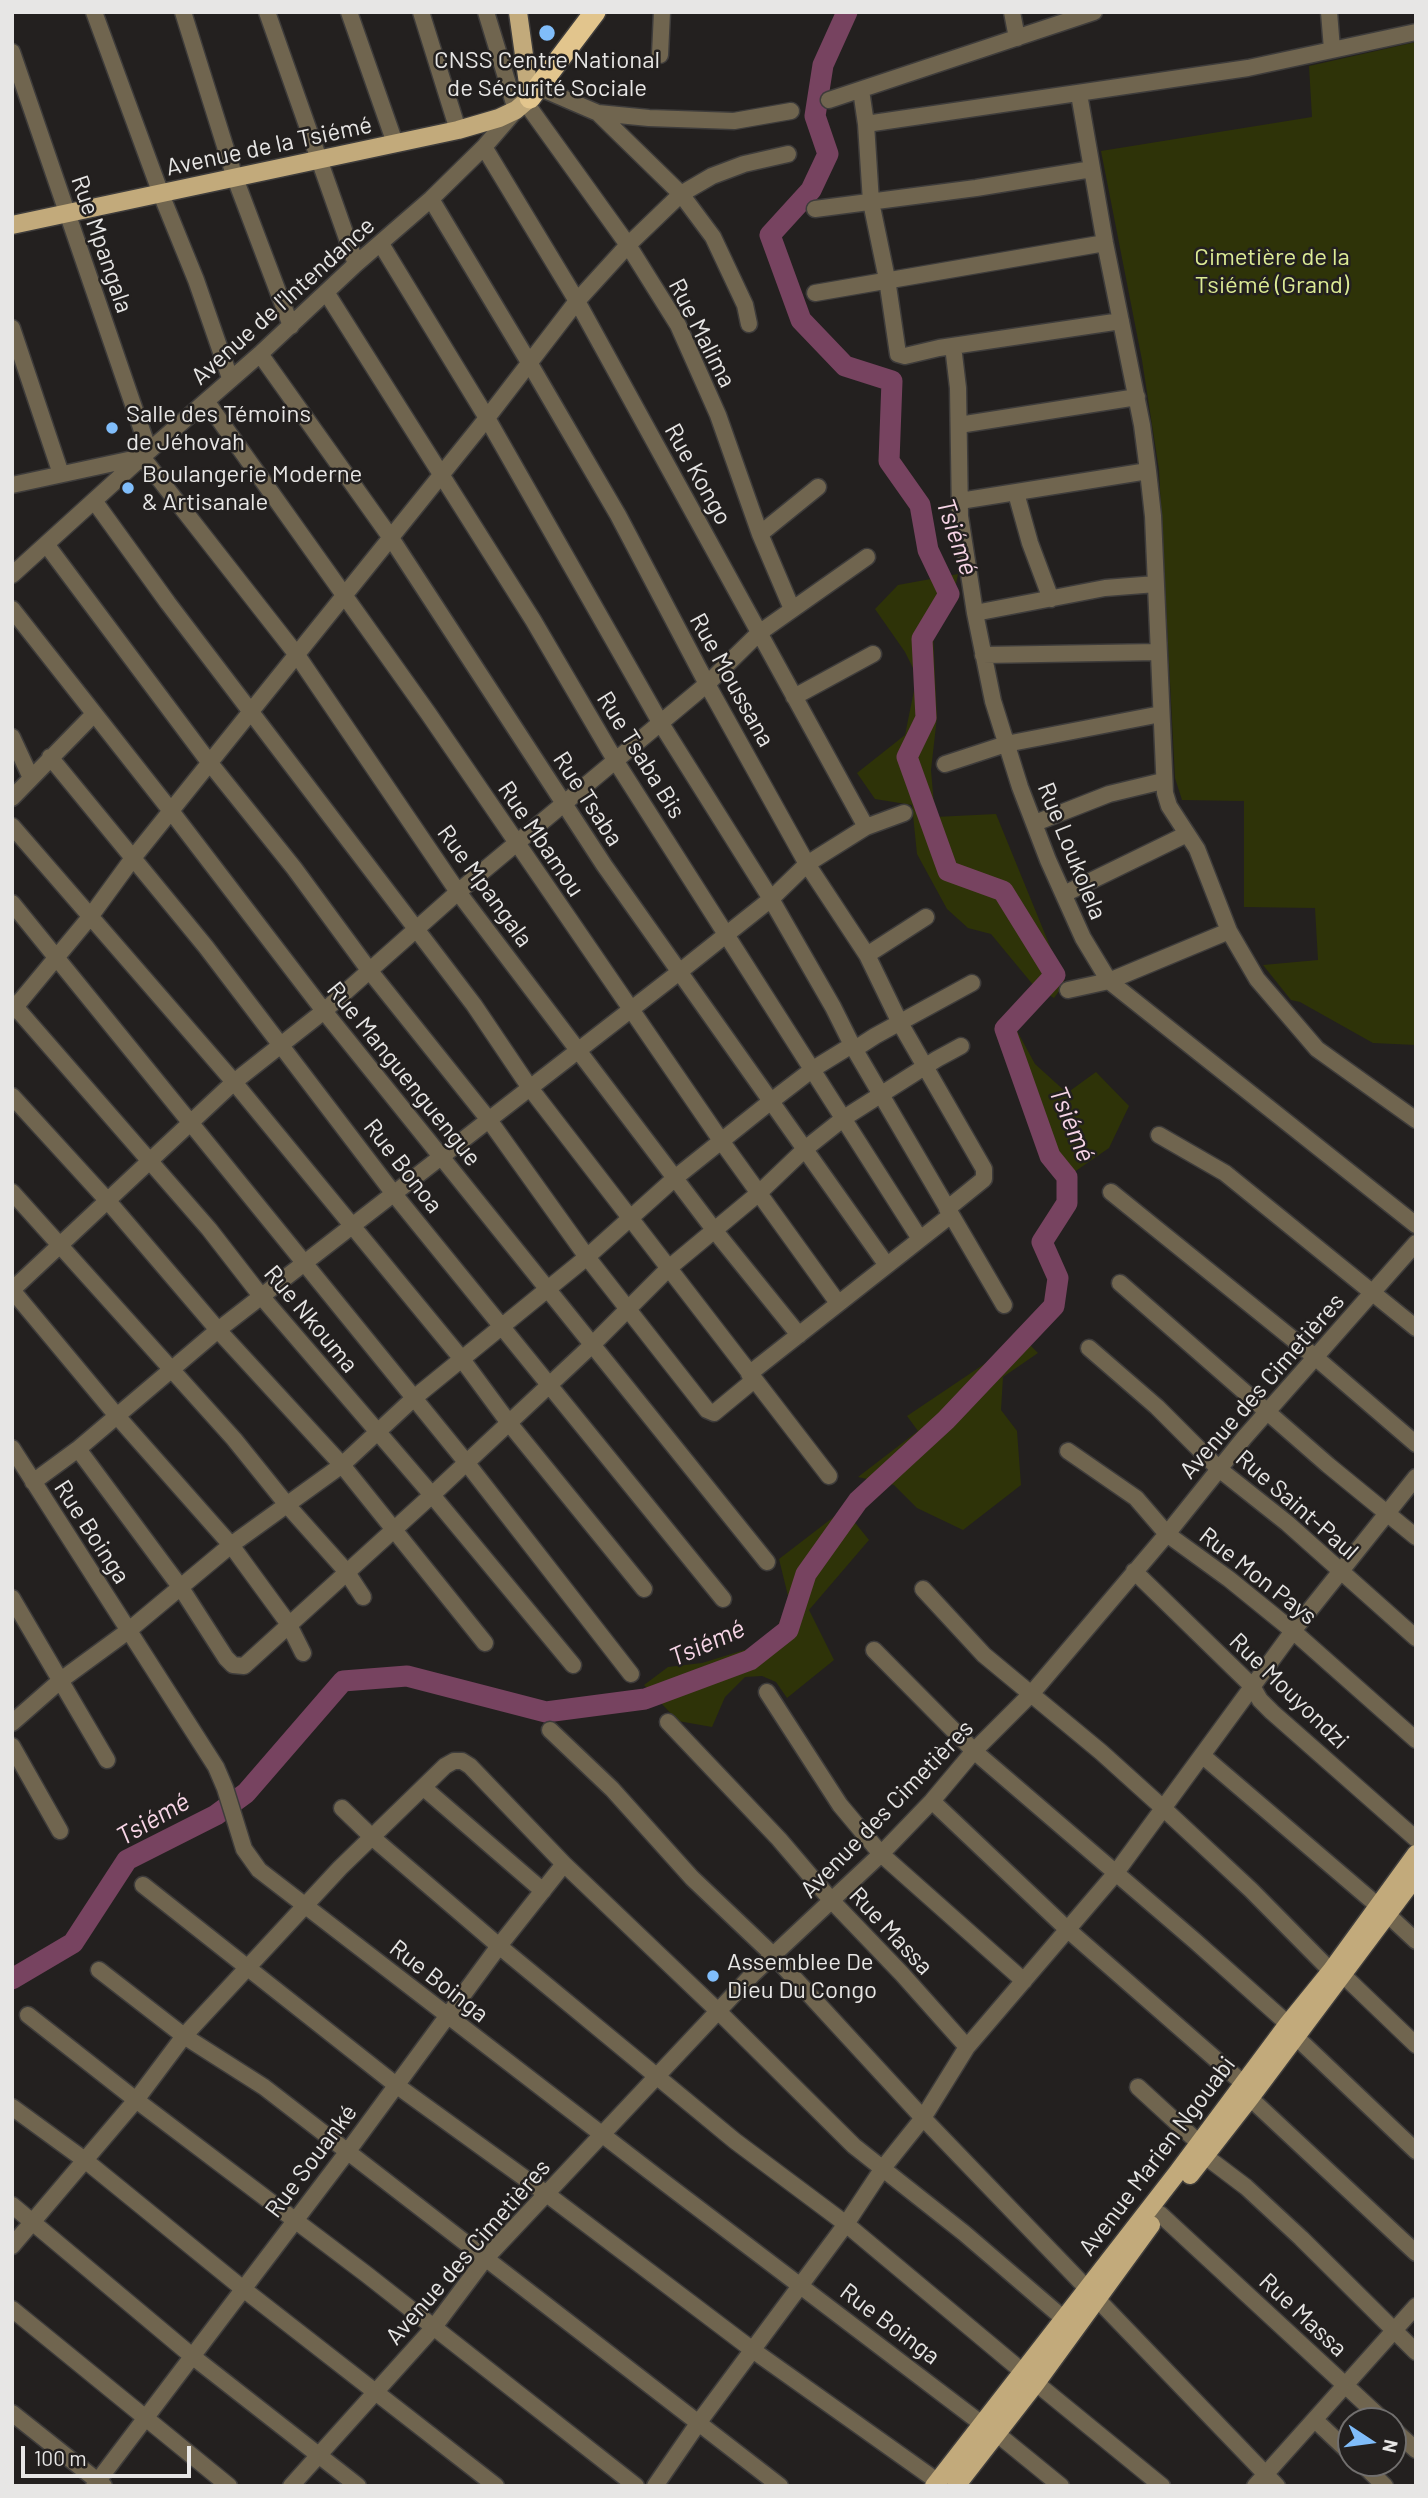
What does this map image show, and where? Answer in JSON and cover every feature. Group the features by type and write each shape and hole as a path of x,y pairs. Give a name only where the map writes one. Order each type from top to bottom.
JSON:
{"highway":[{"path":"528,100 595,12"}],"main road":[{"path":"518,12 528,100"},
{"name":"Avenue de la Tsiémé","path":"12,225 458,130 499,118 528,100"},
{"name":"Avenue Marien Ngouabi","path":"936,2483 989,2429 1030,2377 1064,2319 1093,2293 1337,1973 1382,1910 1416,1854"},
{"path":"1382,1910 1416,1876"},
{"path":"1030,2377 1093,2293 1160,2214 1202,2149"},
{"path":"957,2486 989,2429"}],"street":[{"path":"94,12 161,194 196,280 230,378"},
{"path":"183,12 235,178 291,326"},
{"path":"267,12 356,264"},
{"path":"349,12 396,144"},
{"path":"421,12 458,130"},
{"name":"Rue Malima","path":"486,12 528,100 628,245 678,325 718,415 760,534 792,609"},
{"path":"660,55 662,12"},
{"path":"1013,12 1017,38"},
{"path":"830,100 1094,12"},
{"path":"1329,12 1332,49"},
{"path":"866,124 1248,68 1416,32"},
{"name":"Rue Mpangala","path":"12,52 145,454 297,655 458,892 715,1231 799,1335"},
{"path":"861,90 866,124 870,202 887,279 898,354 905,356 953,346 1121,321"},
{"path":"1079,93 1105,243 1137,397 1148,471 1153,516 1163,781 1169,806 1197,849 1229,931 1257,979 1317,1049 1416,1120"},
{"path":"528,100 598,113 693,121 734,121 791,111"},
{"name":"Avenue de l'Intendance","path":"12,575 291,326 356,264 431,200 528,100"},
{"path":"598,113 681,194 713,237 745,305 749,324"},
{"name":"Rue Kongo","path":"484,147 577,301 866,827"},
{"path":"13,1007 90,917 132,858 487,418 577,301 628,245 681,194 712,176 733,168 788,154"},
{"path":"815,209 976,188 1092,169"},
{"name":"Rue Moussana","path":"431,200 618,515 707,684 807,864 867,956 900,1023 984,1169 984,1179 949,1212"},
{"path":"815,293 1105,243"},
{"path":"381,244 487,418 660,722 771,899 853,1047 883,1094 1004,1305"},
{"name":"Rue Tsaba Bis","path":"326,292 533,620 615,760 920,1239"},
{"path":"12,328 61,474"},
{"name":"Rue Loukolela","path":"953,346 958,388 960,516 993,701 1020,786 1048,860 1083,939 1109,981 1416,1225"},
{"name":"Rue Tsaba","path":"260,354 391,538 678,973 886,1264"},
{"path":"959,425 1137,397"},
{"name":"Rue Mbamou","path":"205,401 344,594 722,1142 838,1303"},
{"path":"12,485 145,454"},
{"path":"960,501 1148,471"},
{"path":"760,534 818,487"},
{"path":"1016,493 1030,543 1051,599"},
{"path":"95,502 168,603 474,1005 530,1088 829,1476"},
{"path":"46,544 209,762 294,868 369,970 489,1120 587,1257 711,1413 715,1413 799,1335 920,1239 949,1212"},
{"path":"303,1653 288,1623 231,1545 117,1416 12,1290 234,1082 324,1011 458,892 707,684 759,633 867,558"},
{"path":"975,612 1105,588 1156,584"},
{"name":"Rue Manguenguengue","path":"12,609 324,1011 767,1562"},
{"path":"983,655 1158,652"},
{"path":"794,697 873,654"},
{"path":"12,798 94,714"},
{"path":"945,764 1006,744 1161,714"},
{"path":"12,737 31,778"},
{"name":"Rue Bonoa","path":"50,757 206,947 394,1194 451,1262 501,1328 723,1599"},
{"path":"1035,823 1109,794 1163,781"},
{"path":"33,1482 78,1449 261,1296 352,1228 771,899 807,864 866,827 904,813"},
{"path":"12,825 234,1082 461,1358 509,1423 644,1589"},
{"path":"1064,894 1186,834"},
{"path":"12,904 466,1462 631,1674"},
{"path":"867,956 926,916"},
{"path":"1069,990 1109,981 1229,931"},
{"path":"12,1723 61,1680 128,1631 231,1545 341,1465 461,1358 548,1290 675,1178 770,1102 813,1069 972,984"},
{"name":"Rue Nkouma","path":"13,1007 209,1229 261,1296 573,1665"},
{"path":"78,1449 181,1588 226,1658 233,1665 243,1665 432,1495 592,1345 670,1267 759,1193 805,1149 844,1118 961,1046"},
{"path":"12,1096 341,1465 485,1643"},
{"path":"1160,1135 1225,1173 1264,1202 1416,1328"},
{"path":"12,1192 234,1440 346,1571 363,1597"},
{"path":"1111,1192 1315,1357 1416,1444"},
{"name":"Avenue des Cimetières","path":"291,2486 434,2327 485,2259 718,2011 773,1955 881,1854 932,1801 974,1751 1032,1693 1267,1411 1416,1243"},
{"path":"1120,1283 1416,1537"},
{"name":"Rue Saint-Paul","path":"1088,1348 1157,1407 1219,1469 1287,1523 1416,1638"},
{"name":"Rue Boinga","path":"12,1448 216,1767 226,1788 233,1820 248,1858 259,1870 1061,2486"},
{"name":"Rue Mon Pays","path":"1068,1451 1136,1498 1167,1534 1229,1579 1293,1631 1386,1711 1416,1741"},
{"path":"655,2486 699,2422 846,2224 883,2168 923,2119 967,2047 1115,1874 1293,1631 1416,1477"},
{"name":"Rue Mouyondzi","path":"1134,1571 1252,1686 1272,1713 1416,1839"},
{"path":"923,1589 984,1655 1032,1693 1163,1808 1416,2045"},
{"path":"12,1598 107,1760"},
{"path":"874,1650 974,1751 1195,1941 1416,2151"},
{"path":"767,1692 840,1805 881,1854 1024,1980"},
{"name":"Rue Massa","path":"668,1722 779,1839 831,1900 967,2047"},
{"path":"550,1730 612,1789 692,1878 773,1955 923,2119 1197,2401 1265,2482 1393,2329 1416,2306"},
{"path":"12,1746 60,1831"},
{"path":"1203,1756 1416,1941"},
{"path":"12,2246 136,2100 184,2036 340,1868 373,1839 445,1766 454,1761 462,1761 854,2146 964,2233 1064,2319"},
{"path":"424,1788 543,1891"},
{"path":"932,1801 1247,2091 1416,2253"},
{"path":"342,1808 373,1839 499,1946 735,2141 846,2224 1163,2486"},
{"name":"Rue Souanké","path":"99,2484 242,2288 348,2151 499,1946 564,1864"},
{"path":"142,1885 396,2085 936,2483"},
{"path":"99,1970 184,2036 264,2087 780,2486"},
{"path":"28,2015 636,2486"},
{"path":"1138,2088 1274,2212 1416,2352"},
{"path":"12,2107 86,2161 242,2288 496,2486"},
{"path":"12,2205 192,2356 358,2486"},
{"name":"Rue Massa","path":"1160,2214 1368,2407"},
{"path":"12,2309 229,2486"},
{"path":"12,2413 99,2484"},
{"path":"1315,2420 1337,2441"}],"green space":[{"name":"Cimetière de la Tsiémé (Grand)","path":"1416,42 1416,1045 1373,1043 1300,1002 1291,1000 1263,965 1318,960 1315,908 1244,907 1244,801 1182,800 1175,778 1159,470 1142,360 1101,151 1312,117 1309,66"},
{"path":"958,574 951,609 933,633 937,717 931,770 935,817 996,814 1065,983 1054,998 1034,986 991,934 968,928 947,909 917,854 912,805 875,799 857,773 905,735 917,676 905,652 875,609 898,585"},
{"path":"1016,1029 1035,1064 1067,1093 1096,1072 1129,1106 1109,1148 1067,1177 1004,1046"},
{"path":"1023,1338 1038,1353 1003,1377 1001,1410 1017,1431 1021,1485 963,1530 917,1508 894,1485 858,1477 918,1431 907,1416"},
{"path":"844,1509 869,1540 809,1610 834,1660 787,1698 776,1682 762,1676 745,1677 725,1697 712,1727 678,1721 644,1685 668,1667 702,1663 751,1648 777,1628 789,1600 779,1559"}],"waterway":[{"name":"Tsiémé","path":"12,1979 73,1943 127,1860 216,1815 246,1793 343,1681 407,1676 546,1712 645,1699 750,1660 788,1630 806,1574 858,1501 946,1420 1054,1306 1058,1278 1042,1242 1067,1203 1067,1177 1050,1156 1005,1029 1055,975 1003,891 948,871 907,757 926,718 922,639 949,594 928,550 920,505 889,461 892,381 845,366 801,320 770,235 811,190 828,154 815,116 823,65 847,12"}],"place":[{"name":"CNSS Centre National de Sécurité Sociale","path":"547,33"},
{"name":"Salle des Témoins de Jéhovah","path":"112,428"},
{"name":"Boulangerie Moderne & Artisanale","path":"128,488"},
{"name":"Assemblee De Dieu Du Congo","path":"713,1976"}]}
